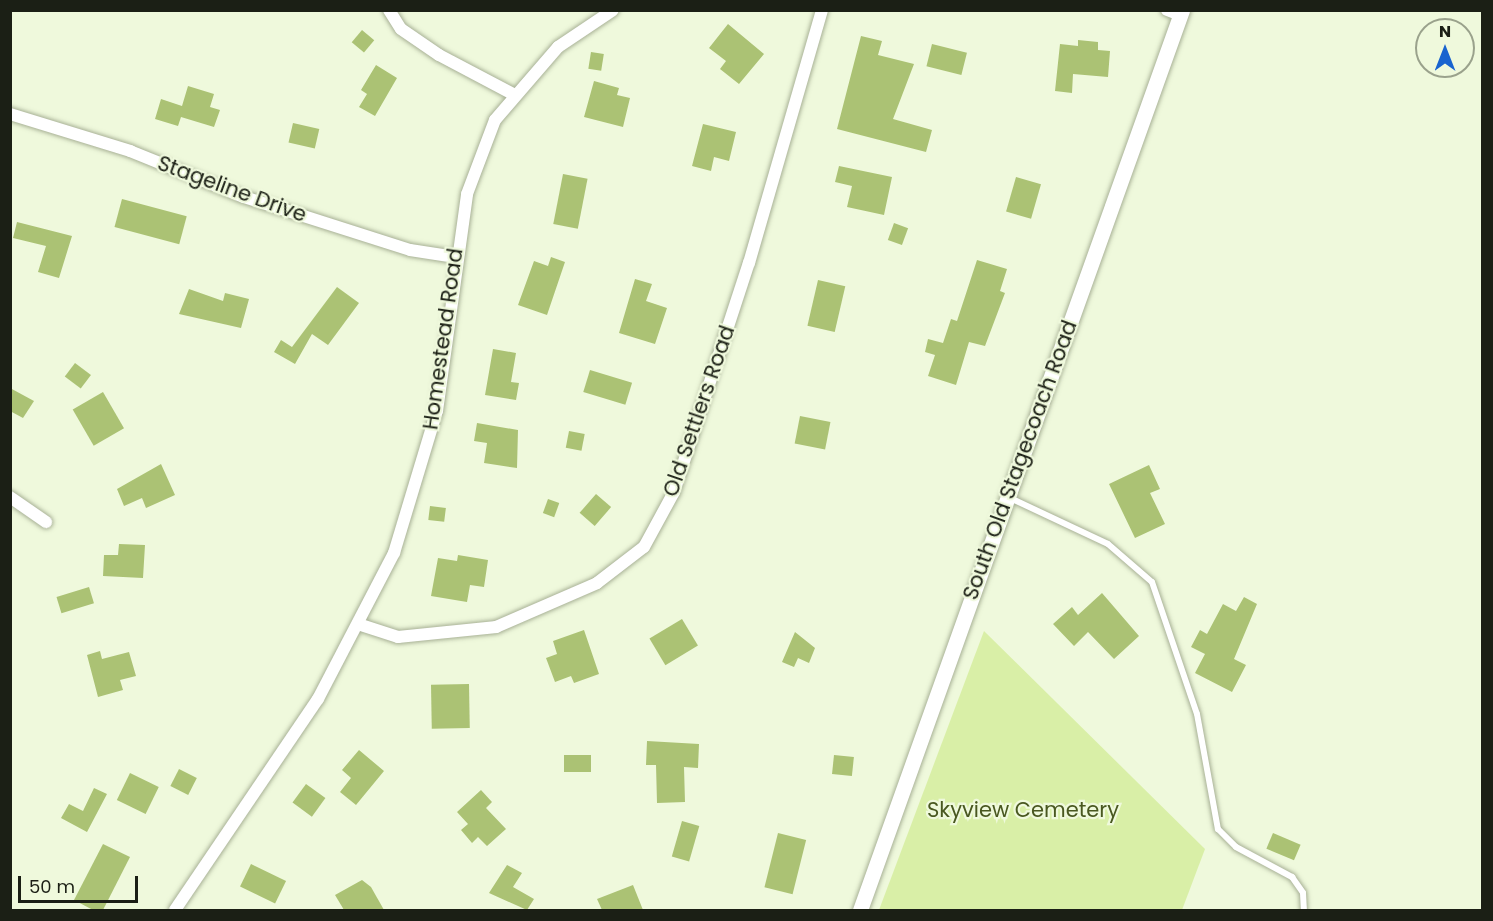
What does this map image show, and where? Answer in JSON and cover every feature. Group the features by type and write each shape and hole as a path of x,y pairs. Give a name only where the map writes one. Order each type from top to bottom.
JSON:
{"street":[{"path":"389,10 401,29 439,55 515,95"},
{"name":"Homestead Road","path":"175,910 318,699 361,625 394,554 437,411 455,258 467,194 495,120 558,47 614,10"},
{"name":"Old Settlers Road","path":"361,625 398,637 496,627 597,583 644,547 674,492 749,262 822,10"},
{"name":"South Old Stagecoach Road","path":"860,910 1176,12"},
{"name":"Stageline Drive","path":"10,114 130,151 244,197 410,250 455,258"},
{"path":"10,497 46,522"}],"lane":[{"path":"1007,497 1108,544 1152,582 1197,714 1218,829 1236,847 1292,878 1303,893 1304,910"}],"green space":[{"name":"Skyview Cemetery","path":"984,631 1205,849 1182,910 879,910"}],"building":[{"path":"728,24 764,54 739,84 720,69 726,61 709,48"},
{"path":"362,30 374,40 364,53 352,42"},
{"path":"861,36 882,41 878,55 914,64 893,119 932,130 926,152 837,129"},
{"path":"1078,40 1098,42 1098,50 1110,51 1108,77 1073,74 1072,93 1055,91 1060,44 1078,46"},
{"path":"932,44 967,53 961,75 926,66"},
{"path":"591,52 604,54 601,71 588,69"},
{"path":"376,65 397,78 375,116 359,107 367,94 361,90"},
{"path":"594,81 619,88 617,95 630,98 623,127 584,117"},
{"path":"188,86 214,94 210,107 220,110 214,127 181,117 178,126 155,119 161,99 182,106"},
{"path":"293,123 319,129 315,149 289,142"},
{"path":"703,124 736,132 729,161 714,157 711,171 692,166"},
{"path":"839,166 892,177 884,215 847,207 852,186 835,182"},
{"path":"563,174 588,179 578,229 553,224"},
{"path":"1016,177 1041,184 1031,219 1006,212"},
{"path":"122,199 187,216 179,244 114,227"},
{"path":"17,222 72,236 59,278 38,272 46,246 13,238"},
{"path":"894,223 908,228 902,245 888,240"},
{"path":"551,257 565,262 547,315 518,305 534,261 548,266"},
{"path":"977,260 1007,269 1000,291 1005,293 985,346 969,342 956,385 928,376 935,355 925,352 928,339 943,343 951,319 957,321"},
{"path":"635,279 652,284 646,301 667,308 655,344 619,333"},
{"path":"818,280 845,286 835,332 807,326"},
{"path":"337,287 359,303 328,345 312,334 295,364 274,352 281,340 292,347"},
{"path":"189,289 223,301 225,293 249,299 241,328 179,314"},
{"path":"493,349 516,353 511,382 519,383 516,400 485,395"},
{"path":"75,363 91,375 81,389 65,377"},
{"path":"590,370 632,383 625,405 583,392"},
{"path":"10,388 34,401 23,418 10,411"},
{"path":"103,392 124,428 94,446 73,410"},
{"path":"800,416 830,422 825,449 795,443"},
{"path":"477,423 518,430 517,468 484,463 487,443 474,441"},
{"path":"569,431 585,434 581,451 566,448"},
{"path":"161,464 175,495 146,508 142,498 124,506 117,489"},
{"path":"1149,465 1160,489 1150,493 1165,524 1135,538 1109,484"},
{"path":"596,494 611,507 595,526 580,513"},
{"path":"548,499 559,503 554,517 543,513"},
{"path":"430,506 446,508 444,522 428,520"},
{"path":"119,544 145,545 143,578 103,576 104,555 118,555"},
{"path":"458,555 488,560 484,587 470,585 467,602 431,596 438,558 457,561"},
{"path":"89,587 94,603 61,613 56,597"},
{"path":"1102,593 1139,636 1114,659 1088,632 1074,646 1053,624 1072,607 1078,615"},
{"path":"1244,597 1257,604 1234,659 1246,665 1232,692 1195,673 1205,654 1191,647 1200,630 1207,634 1223,604 1236,611"},
{"path":"682,619 698,646 665,665 649,639"},
{"path":"584,630 599,674 574,683 571,676 555,682 546,658 557,654 553,641"},
{"path":"795,632 815,648 809,663 798,658 794,667 782,662"},
{"path":"100,651 102,659 129,652 136,676 120,680 123,690 98,697 87,655"},
{"path":"469,684 470,728 432,729 431,685"},
{"path":"647,741 699,744 698,768 684,767 685,802 657,803 656,765 646,765"},
{"path":"359,750 384,771 356,805 340,792 351,778 342,770"},
{"path":"564,755 591,755 591,772 564,772"},
{"path":"834,755 854,757 852,776 832,774"},
{"path":"179,769 197,778 188,795 170,786"},
{"path":"130,773 159,787 146,814 117,800"},
{"path":"306,784 325,798 312,817 292,803"},
{"path":"94,788 107,794 87,832 61,818 69,804 83,811"},
{"path":"481,790 492,802 486,808 506,829 487,846 478,837 472,843 461,830 468,824 457,812"},
{"path":"682,821 699,826 689,862 672,857"},
{"path":"778,833 806,840 793,894 764,887"},
{"path":"1273,833 1301,845 1294,860 1266,849"},
{"path":"103,844 130,857 103,910 93,910 74,900"},
{"path":"251,864 286,881 275,904 240,886"},
{"path":"507,865 522,873 513,887 534,899 527,910 489,893"},
{"path":"362,880 371,887 384,910 344,910 335,895"},
{"path":"633,885 643,910 602,910 597,899"}]}
